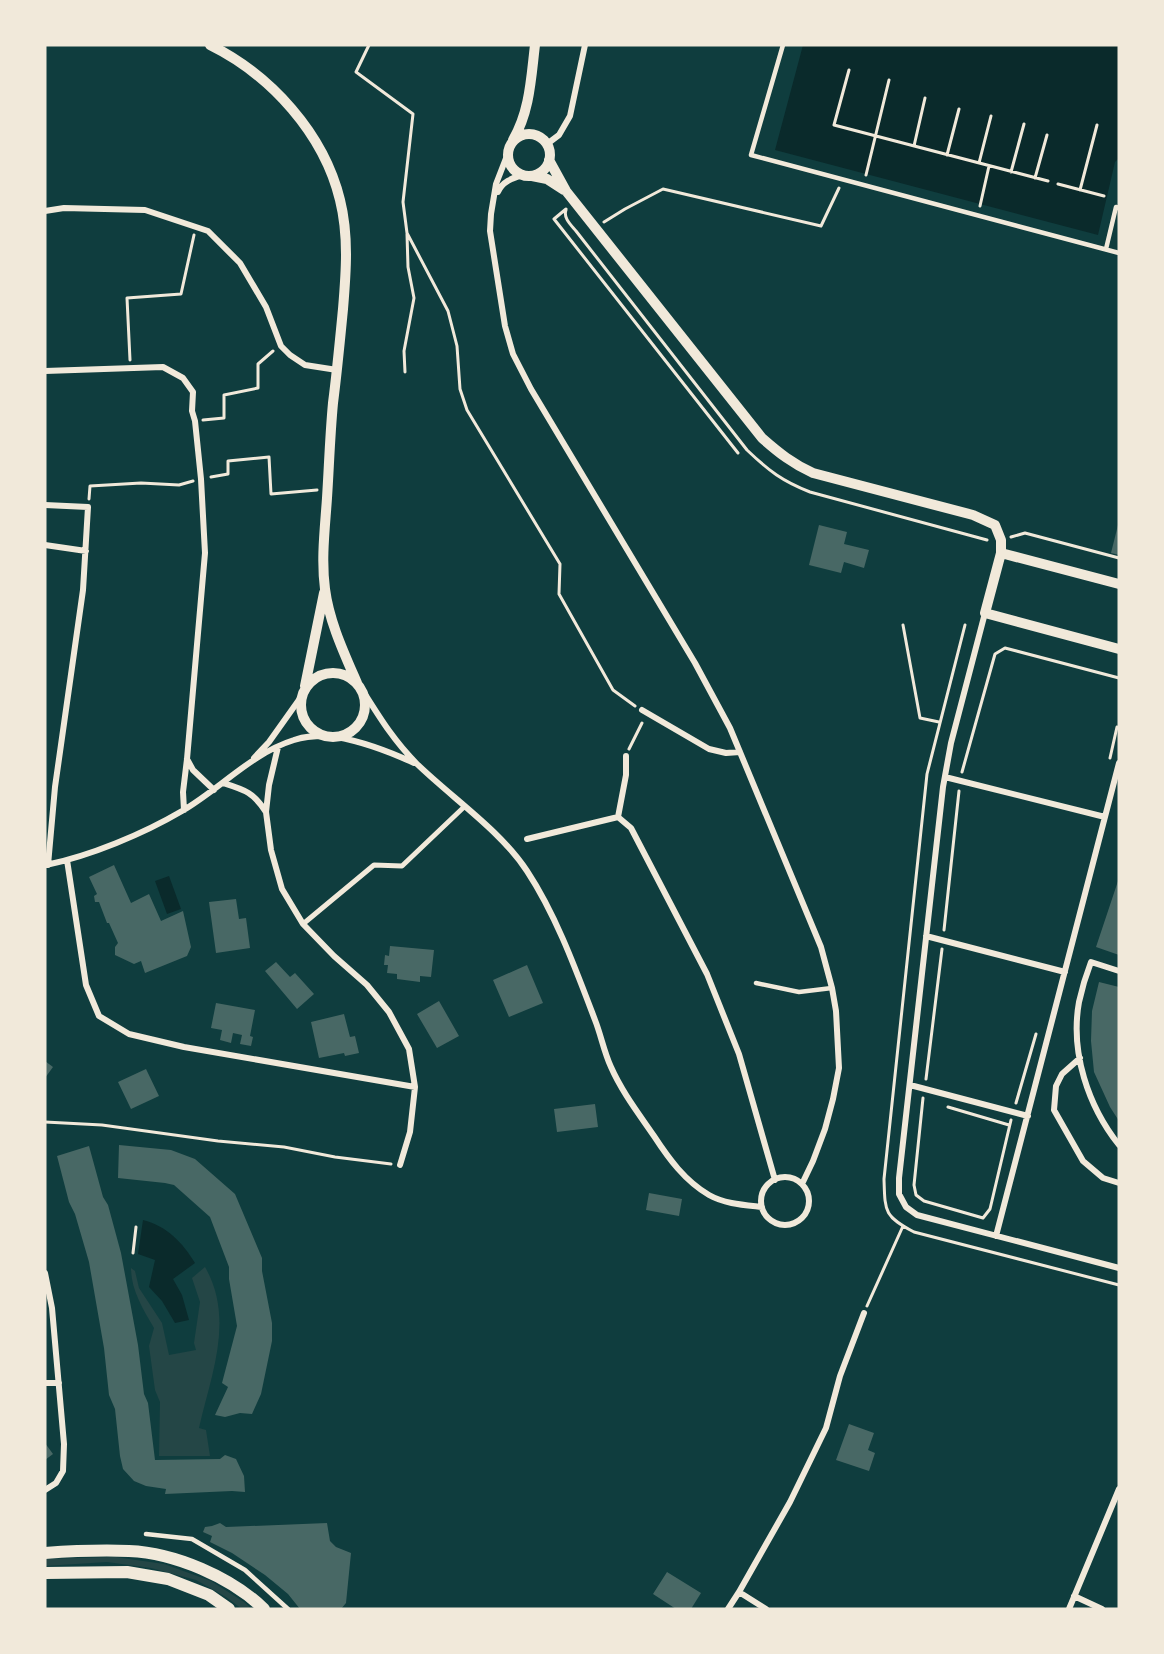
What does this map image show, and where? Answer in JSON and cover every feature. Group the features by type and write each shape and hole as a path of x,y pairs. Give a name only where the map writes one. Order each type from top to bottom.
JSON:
{"main road":[{"path":"45,1552 131,1551 171,1558 217,1575 254,1599 264,1609"},
{"path":"45,1573 127,1572 168,1579 209,1595 229,1609"}],"street":[{"path":"210,45 256,75 287,102 314,140 330,172 340,200 346,238 345,283 333,406 323,559 325,590 332,621 365,700 363,717 352,731 331,737 316,733 308,726 300,707 325,590"},
{"path":"535,45 528,115 537,135"},
{"path":"547,144 559,135 568,122 585,45"},
{"path":"494,201 496,184 528,104"},
{"path":"566,191 547,179 518,173 510,164 508,150 514,140 521,135 529,134 543,139 549,150 549,160 566,191 762,438 792,463 813,473 974,515 995,525 1001,540 1001,553 951,743 945,777 899,1194 906,1207 917,1215 1119,1268"},
{"path":"549,160 542,171 536,175 509,179 499,188 490,214 490,231 505,326 513,354 537,399 695,663 730,728 821,947 836,1011 839,1068 825,1129 802,1184"},
{"path":"45,211 64,208 145,210 208,231 240,263 266,307 280,345 305,365 338,370"},
{"path":"45,371 163,367 183,378 193,392 192,411 201,479 205,553 183,792 184,810"},
{"path":"45,505 88,507 83,590 46,865 117,842 184,810 249,763 294,740 310,736 356,740 418,765"},
{"path":"45,545 86,551"},
{"path":"1001,553 1119,584"},
{"path":"985,613 1119,649"},
{"path":"249,763 269,742 310,681 329,672 349,676 360,687 397,743 501,840 526,869 545,903 595,1020 611,1067 630,1101 668,1157 690,1182 711,1196 732,1203 762,1207"},
{"path":"644,712 709,749 726,753 740,752"},
{"path":"278,747 269,785 266,812 270,850 282,889 303,924 333,956 367,985 389,1012 409,1048 415,1087 410,1132 400,1165"},
{"path":"618,817 626,775 626,756"},
{"path":"187,759 198,775 214,790"},
{"path":"996,1236 1119,763"},
{"path":"945,777 1105,817"},
{"path":"223,783 258,799 266,812"},
{"path":"303,924 374,865 402,866 464,807"},
{"path":"527,839 618,817"},
{"path":"618,817 631,828 707,974 739,1054 775,1180"},
{"path":"67,860 86,985 99,1016 129,1034 184,1047 415,1087"},
{"path":"926,936 1065,972"},
{"path":"1119,971 1091,962 1079,1003 1078,1033 1080,1058 1086,1085 1096,1110 1119,1144"},
{"path":"1080,1058 1062,1074 1056,1086 1054,1110 1083,1161 1103,1178 1119,1183"},
{"path":"910,1085 1028,1116"},
{"path":"789,1178 802,1184 808,1196 808,1209 805,1215 794,1223 788,1225 774,1222 762,1207 763,1194 775,1180 789,1178"},
{"path":"45,1273 52,1308 64,1444 63,1471 56,1483 45,1490"},
{"path":"728,1609 790,1502 826,1428 840,1376 864,1313"},
{"path":"45,1383 59,1383"},
{"path":"1069,1609 1119,1489"},
{"path":"739,1592 766,1609"},
{"path":"1074,1596 1102,1609"}],"lane":[{"path":"783,45 751,155 1119,252"},
{"path":"1106,249 1116,207 1119,208"},
{"path":"756,983 799,992 832,988"},
{"path":"146,1534 192,1539 245,1570 288,1609"}],"path":[{"path":"369,45 356,72 413,114 403,202 408,267 414,298 404,351 405,372"},
{"path":"849,70 834,125 1048,181"},
{"path":"866,175 889,80"},
{"path":"914,146 925,98"},
{"path":"947,155 959,109"},
{"path":"979,163 991,116"},
{"path":"1011,172 1024,124"},
{"path":"1080,190 1097,125"},
{"path":"1035,178 1047,135"},
{"path":"980,206 989,166"},
{"path":"595,228 663,189 822,226 843,179"},
{"path":"1058,184 1104,196"},
{"path":"567,208 554,219 738,453"},
{"path":"130,368 127,298 181,294 195,227"},
{"path":"407,234 448,311 457,346 460,389 467,410 560,564 559,594 613,690 644,712 626,756"},
{"path":"195,421 224,418 224,395 258,388 258,364 280,345"},
{"path":"88,507 90,486 141,483 179,485 228,474 228,461 269,457 271,494 328,489"},
{"path":"1001,540 1025,532 1119,558"},
{"path":"903,625 920,718 939,723"},
{"path":"965,625 927,774 884,1179 885,1205 894,1221 914,1232 1119,1285"},
{"path":"1037,1032 1009,1125 990,1209 983,1218 924,1202 916,1195 914,1185 960,781 994,654 1005,648 1119,678"},
{"path":"1110,758 1119,720"},
{"path":"893,1094 922,1100"},
{"path":"944,1106 1009,1125"},
{"path":"45,1122 102,1125 218,1141 284,1147 335,1157 400,1165"},
{"path":"864,1313 903,1226"},
{"path":"133,1253 136,1227"}],"shaded area":[{"path":"803,45 1119,45 1119,158 1115,162 1098,235 775,150"},
{"path":"169,876 181,909 167,914 155,881"},
{"path":"143,1220 160,1226 174,1236 195,1263 173,1279 182,1295 189,1320 175,1323 162,1301 149,1287 155,1260 138,1254"},
{"path":"205,1267 214,1287 219,1327 218,1347 199,1428 206,1430 210,1456 159,1456 160,1402 155,1390 149,1346 154,1328 135,1292 131,1268 135,1271 139,1288 162,1323 169,1355 196,1350 194,1343 200,1302 192,1278"},
{"path":"115,1557 164,1564 211,1581 252,1609 242,1609 196,1580 151,1568 107,1562 45,1566 45,1559"}],"building":[{"path":"819,525 847,532 844,544 869,550 864,568 844,562 841,573 809,565"},
{"path":"1119,525 1119,555 1111,553"},
{"path":"114,865 131,903 149,894 161,921 183,911 191,947 187,956 145,973 141,961 134,964 115,955 115,947 118,943 99,902 95,902 94,896 97,894 89,877"},
{"path":"1119,878 1119,955 1096,947"},
{"path":"236,899 239,919 246,918 250,948 216,953 209,902"},
{"path":"390,946 434,950 431,977 420,976 420,982 397,979 397,974 387,973 388,965 384,965 385,955 389,956"},
{"path":"276,962 290,977 295,973 314,994 297,1009 265,971"},
{"path":"527,965 543,1003 509,1017 493,980"},
{"path":"1099,982 1119,987 1119,1121 1094,1072 1091,1041 1092,1011"},
{"path":"439,1001 459,1036 437,1048 417,1014"},
{"path":"216,1003 255,1010 250,1036 253,1037 251,1046 240,1044 242,1035 233,1033 231,1043 220,1040 222,1030 211,1028"},
{"path":"344,1014 350,1037 355,1036 359,1053 345,1056 344,1053 319,1058 311,1022"},
{"path":"45,1061 53,1067 45,1078"},
{"path":"146,1069 159,1096 131,1109 118,1082"},
{"path":"595,1104 598,1127 557,1132 554,1109"},
{"path":"119,1145 171,1150 195,1159 235,1194 262,1258 262,1271 272,1323 272,1341 261,1394 252,1414 240,1413 225,1417 215,1415 228,1387 222,1383 237,1326 229,1267 210,1217 174,1185 118,1178"},
{"path":"89,1146 121,1253 138,1345 144,1394 148,1403 155,1460 220,1459 225,1455 236,1459 244,1476 245,1492 165,1494 166,1489 146,1486 134,1481 123,1469 115,1409 109,1395 104,1348 89,1262 75,1214 69,1202 57,1156"},
{"path":"649,1193 682,1199 679,1216 646,1210"},
{"path":"849,1424 874,1433 868,1450 875,1453 869,1471 836,1460"},
{"path":"45,1443 53,1454 45,1460"},
{"path":"220,1523 226,1527 327,1523 330,1541 336,1547 351,1553 346,1603 341,1609 300,1609 288,1594 265,1575 232,1553 210,1542 212,1536 203,1532 205,1527"},
{"path":"667,1572 701,1593 691,1609 676,1609 653,1594"}]}
